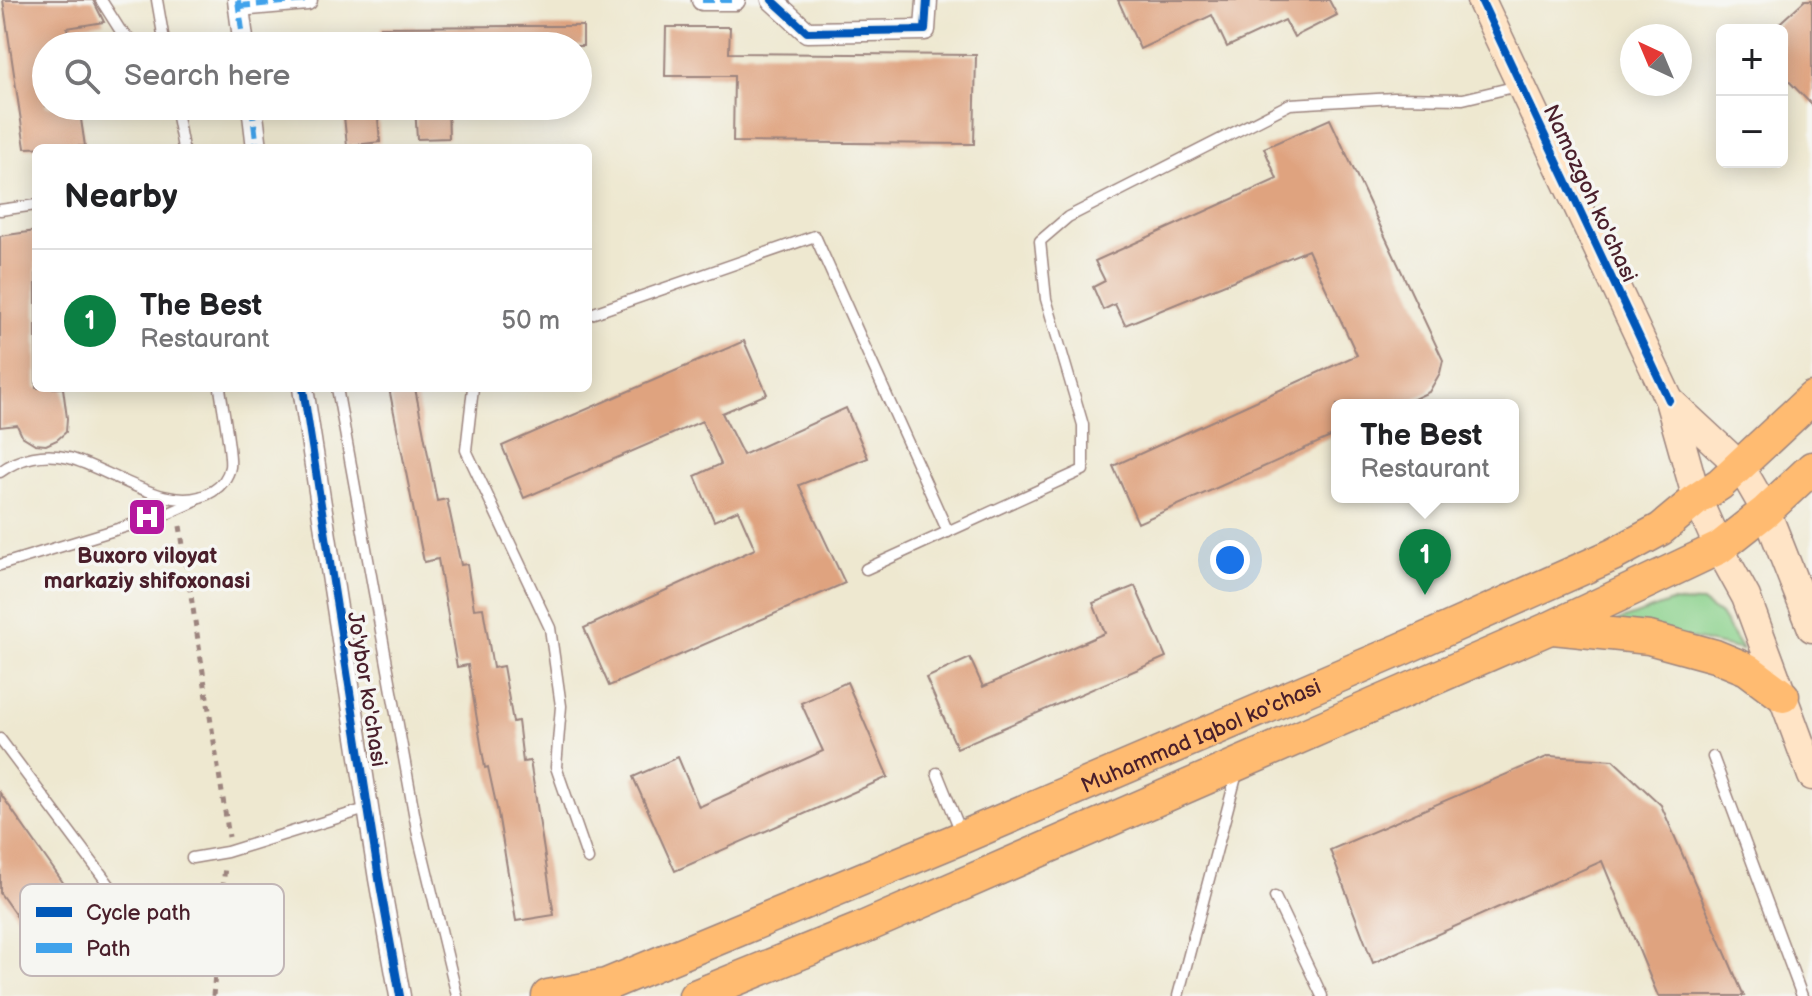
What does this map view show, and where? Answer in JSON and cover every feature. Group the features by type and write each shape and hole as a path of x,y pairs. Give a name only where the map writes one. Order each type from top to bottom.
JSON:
{"main road":[{"name":"Namozgoh ko'chasi","path":"1481,0 1669,400 1697,499 1746,597 1812,776"},
{"name":"Muhammad Iqbol ko'chasi","path":"548,996 606,985 963,837 1400,650 1615,554 1661,529 1720,484 1812,398"},
{"name":"Namozgoh ko'chasi","path":"1669,400 1740,466 1766,511 1812,628"},
{"name":"Muhammad Iqbol ko'chasi","path":"695,996 860,929 1550,628 1719,548 1766,511 1812,468"},
{"path":"1550,628 1649,638 1715,656 1747,669 1783,696"}],"street":[{"path":"242,32 238,3 307,0"},
{"path":"702,0 735,0"},
{"path":"772,0 807,32 925,30 927,0"},
{"path":"254,120 257,144"},
{"name":"Jo'ybor ko'chasi","path":"304,392 400,996"}],"lane":[{"path":"101,0 122,32"},
{"path":"157,0 163,32"},
{"path":"866,569 1083,470 1083,425 1046,299 1040,241 1068,217 1290,104 1394,98 1463,99 1520,85"},
{"path":"178,120 182,144"},
{"path":"0,210 32,206"},
{"path":"592,314 815,236 948,532"},
{"path":"0,565 177,510 221,486 230,467 221,392"},
{"path":"338,392 418,835 457,996"},
{"path":"473,392 466,450 550,628 561,706 556,767 588,859"},
{"path":"0,472 11,464 36,455 69,458 175,501 203,498"},
{"path":"0,739 109,884"},
{"path":"1713,757 1802,996"},
{"path":"1178,996 1239,763"},
{"path":"937,773 963,837"},
{"path":"192,858 227,852 369,808"},
{"path":"1275,897 1322,996"}],"path":[{"path":"177,510 229,832 224,884"},
{"path":"213,996 215,976"}],"green space":[{"path":"1671,602 1703,603 1720,615 1742,650 1616,622"}],"building":[{"path":"3,0 93,0 104,22 67,28 68,32 32,32 32,120 81,120 85,144 32,144 32,148 25,148"},
{"path":"1118,0 1329,0 1337,15 1294,37 1285,20 1227,47 1212,15 1140,49"},
{"path":"1805,0 1812,0 1812,105 1788,80 1788,24 1779,24"},
{"path":"583,26 583,32 381,32 381,27"},
{"path":"666,27 730,27 729,53 976,55 974,144 733,142 734,76 665,76"},
{"path":"1330,119 1443,360 1440,373 1429,392 1414,399 1331,399 1331,437 1138,523 1113,466 1357,355 1308,250 1125,325 1115,304 1103,310 1093,287 1105,281 1095,261 1277,179 1264,148"},
{"path":"344,120 378,120 380,142 347,144"},
{"path":"416,120 448,120 449,138 417,139"},
{"path":"32,232 32,392 64,392 67,418 66,432 46,445 35,444 22,436 17,425 0,427 0,236"},
{"path":"744,341 767,394 722,413 743,455 846,408 868,458 799,485 845,583 609,686 584,628 755,549 738,510 714,521 695,476 721,464 702,421 524,498 502,446"},
{"path":"390,392 416,392 437,501 447,499 461,565 467,564 474,609 483,608 493,668 503,666 513,722 518,721 523,762 530,761 554,915 516,921 468,665 457,667 438,559 424,562"},
{"path":"1135,586 1166,657 957,748 926,678 970,658 983,687 1105,633 1093,603"},
{"path":"847,682 888,777 675,871 633,777 678,757 699,807 823,751 801,703"},
{"path":"1549,756 1613,760 1661,805 1744,996 1658,996 1602,861 1373,963 1330,850"},
{"path":"0,793 64,884 20,884 20,921 0,893"}],"marked path":[{"path":"238,0 242,32"},
{"path":"239,6 307,0"},
{"path":"702,0 735,0"},
{"path":"254,120 257,144"}],"cycle path":[{"path":"772,0 807,32 925,30 927,0"},
{"path":"1481,0 1669,400"},
{"path":"304,392 400,996"}],"place":[{"name":"Buxoro viloyat markaziy shifoxonasi","path":"147,517"},
{"name":"The Best","path":"1425,595"}]}
